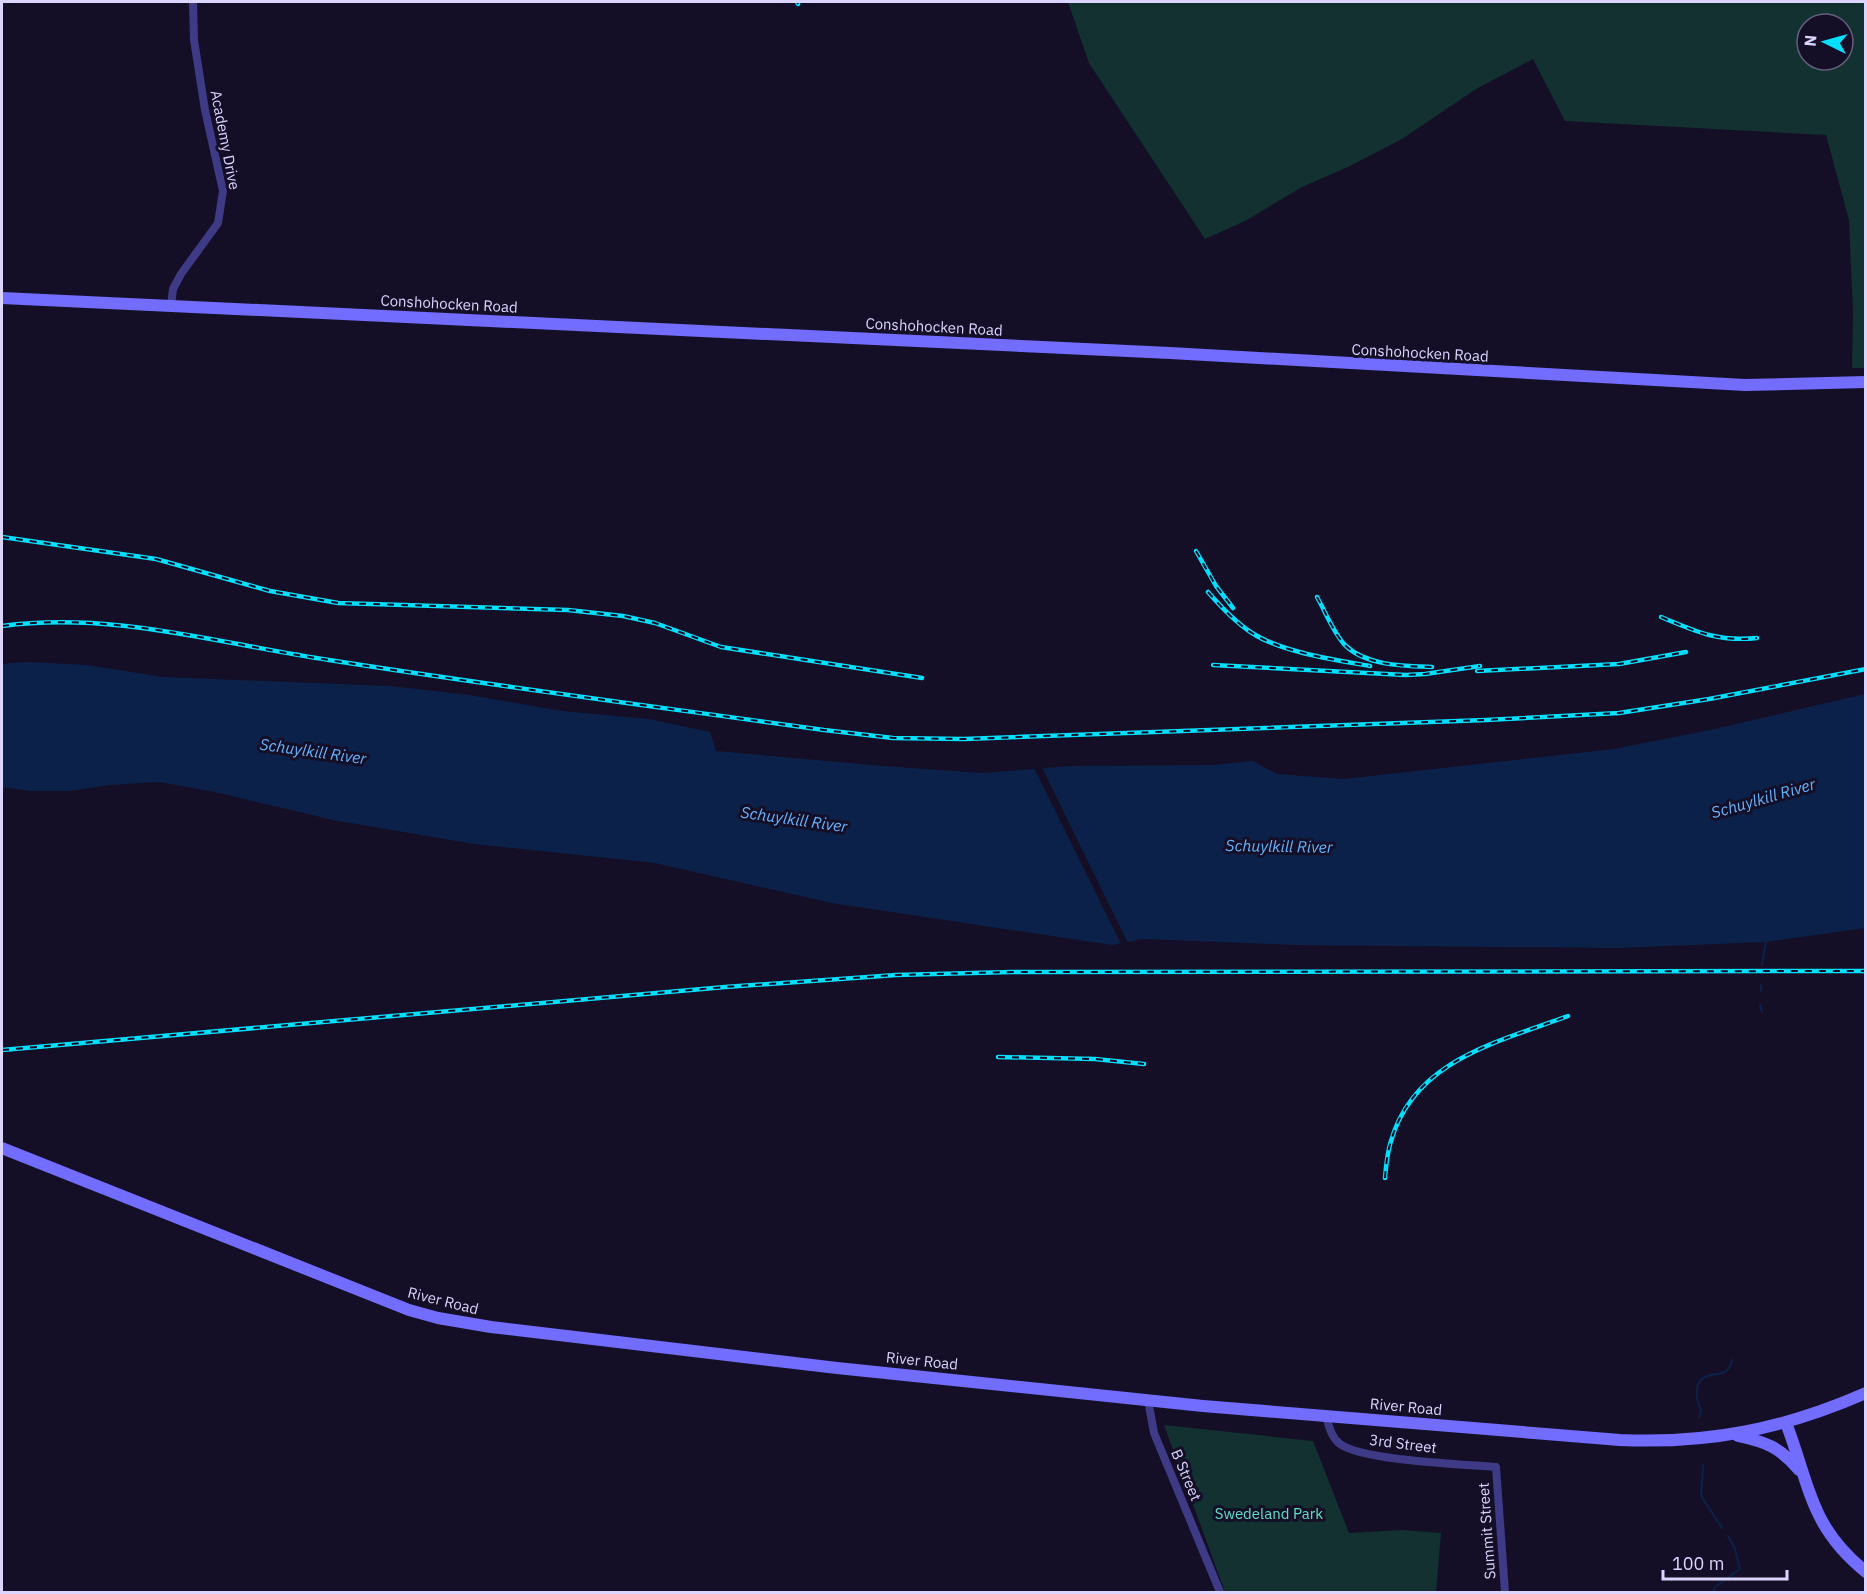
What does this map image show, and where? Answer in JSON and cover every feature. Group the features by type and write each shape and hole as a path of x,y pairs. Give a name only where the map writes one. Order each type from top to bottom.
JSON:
{"main road":[{"name":"Conshohocken Road","path":"2,298 1170,353 1744,386 1866,382"},
{"name":"River Road","path":"2,1148 409,1310 454,1322 548,1335 1148,1400 1639,1440 1677,1441 1734,1435 1786,1423 1866,1393"},
{"path":"1786,1423 1812,1503 1828,1533 1866,1572"},
{"path":"1734,1435 1773,1446 1785,1454 1801,1472"}],"street":[{"name":"Academy Drive","path":"171,305 173,290 181,273 218,223 223,191 203,99 194,40 193,2"},
{"name":"B Street","path":"1148,1400 1154,1433 1220,1593"},
{"name":"3rd Street","path":"1326,1416 1336,1440 1354,1451 1388,1457 1496,1467"},
{"name":"Summit Street","path":"1496,1467 1505,1593"}],"green space":[{"path":"1068,2 1865,2 1865,368 1852,368 1853,312 1849,220 1826,135 1565,121 1533,59 1476,89 1402,139 1348,167 1302,187 1245,221 1205,239 1089,63"},
{"name":"Swedeland Park","path":"1164,1425 1313,1441 1349,1533 1402,1530 1441,1533 1436,1592 1225,1592"}],"water":[{"name":"Schuylkill River","path":"27,662 87,665 163,677 390,686 469,695 562,711 649,719 710,732 716,751 982,773 1072,766 1213,765 1253,761 1276,774 1344,779 1614,749 1715,729 1865,694 1865,928 1766,942 1618,948 1298,945 1143,939 1112,945 832,903 655,863 474,844 333,820 215,792 159,782 109,785 71,791 32,791 2,787 2,664"}],"pier":[{"path":"1041,765 1129,945 1122,946 1033,766"}],"waterway":[{"path":"1762,965 1766,941"},
{"path":"1761,985 1761,991"},
{"path":"1760,1005 1762,1012"},
{"path":"1699,1417 1701,1410 1697,1394 1698,1384 1705,1377 1725,1372 1732,1360"},
{"path":"1703,1465 1701,1496 1722,1528"},
{"path":"1713,1592 1715,1587 1740,1569 1735,1549 1728,1536"}],"railway":[{"path":"2,537 156,559 270,591 338,603 568,610 623,616 655,623 721,647 922,678"},
{"path":"1196,551 1216,586 1233,608"},
{"path":"1208,592 1240,624 1264,640 1309,654 1370,666"},
{"path":"1317,597 1338,636 1355,653 1364,658 1387,664 1432,667"},
{"path":"1661,617 1719,637 1757,638"},
{"path":"2,626 43,622 85,623 166,631 453,679 893,738 964,739 1619,713 1709,699 1866,669"},
{"path":"1477,671 1619,664 1686,652"},
{"path":"1213,665 1406,675 1480,666"},
{"path":"2,1050 725,987 896,975 1012,972 1866,971"},
{"path":"1385,1178 1390,1146 1402,1113 1419,1091 1439,1073 1487,1046 1568,1016"},
{"path":"998,1057 1095,1059 1144,1064"}]}
